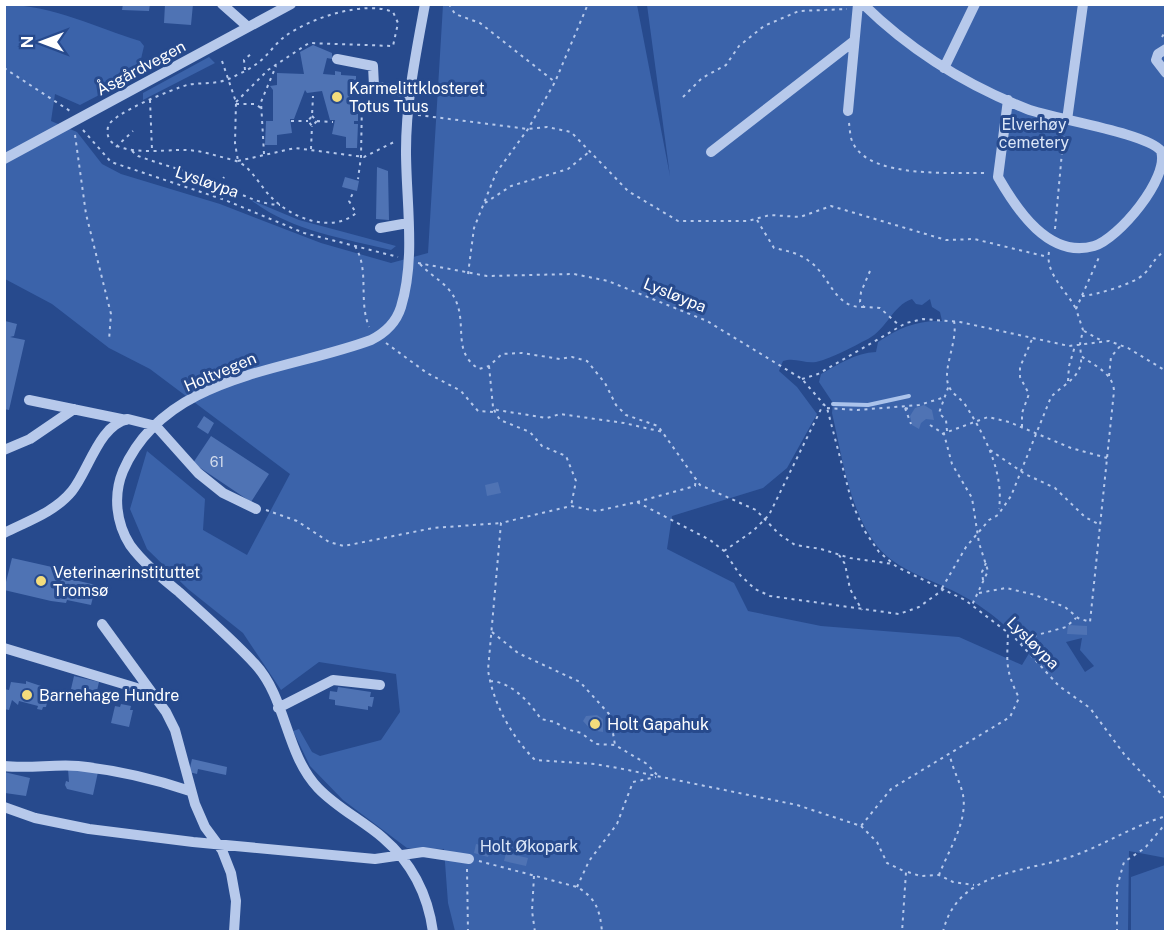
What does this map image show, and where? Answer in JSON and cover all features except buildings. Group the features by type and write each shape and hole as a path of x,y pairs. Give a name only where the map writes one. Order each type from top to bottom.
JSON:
{"street":[{"path":"222,4 248,27"},
{"name":"Åsgårdvegen","path":"4,159 79,123 291,4"},
{"name":"Holtvegen","path":"425,4 409,93 406,141 408,260 400,309 392,324 379,336 352,347 271,367 223,384 184,404 156,426 137,445 121,477 117,510 124,532 144,561 256,665 271,690 298,761 314,784 402,856 425,897 433,932"},
{"path":"944,68 975,4"},
{"path":"1066,120 1083,4"},
{"path":"859,6 901,39 944,68 1008,100 1066,120 1145,141 1159,148 1165,157 1164,172 1151,199 1128,224 1106,241 1084,248 1053,241 1032,224 998,173 1008,100"},
{"path":"848,111 859,6"},
{"path":"711,152 854,41"},
{"path":"1166,49 1158,54 1156,60 1166,73"},
{"path":"336,59 373,66 374,86 409,93"},
{"path":"380,228 408,223"},
{"path":"29,400 156,426 198,473 223,492 256,509"},
{"path":"4,450 30,439 74,409"},
{"path":"4,533 47,512 65,499 79,482 111,428 126,420"},
{"path":"102,624 175,730 190,791 205,827 222,850 234,885 234,932"},
{"path":"4,648 150,692"},
{"path":"278,708 333,680 380,686"},
{"path":"4,766 29,769 78,766 166,782 190,791"},
{"path":"4,807 35,818 89,829 217,844 375,859 423,852 469,859"}],"path":[{"path":"449,4 455,14 480,23 555,82"},
{"path":"468,274 474,228 496,173 528,129 555,82 588,4"},
{"path":"236,103 276,65 309,43 393,45 398,23 396,16 377,5 348,6 295,30 256,65 227,80 188,85 150,100 111,120 108,135 117,147 132,151 185,150 238,161 295,148 311,148 361,157 372,154 393,141 406,141"},
{"path":"684,98 702,78 726,64 739,46 764,26 799,11 859,6"},
{"path":"245,70 244,60 253,52"},
{"path":"222,61 236,103 235,143 238,161 280,205"},
{"path":"264,154 261,108 265,88 276,65"},
{"name":"Lysløypa","path":"4,69 69,109 111,162 225,200 304,233 420,263 487,276 574,274 608,281 707,321 802,379 827,408 856,513 872,544 894,564 972,605 1008,632 1059,686 1090,708 1124,754 1166,799"},
{"path":"308,121 312,116 313,96"},
{"path":"150,100 152,150"},
{"path":"356,101 362,101 361,157 358,179"},
{"path":"236,103 255,104 261,108"},
{"path":"848,111 854,146 874,162 891,169 998,173"},
{"path":"408,114 571,132 628,191 678,221 757,218 770,215 800,217 831,206 946,240 974,239 1048,257"},
{"path":"312,116 317,121 333,122"},
{"path":"637,502 710,540 724,551 740,575 755,589 770,597 887,615 905,613 943,588 951,569 979,532 1011,496 1051,397 1057,388 1082,368 1080,344 1083,330 1076,309 1053,274 1048,257 1053,241 1066,120"},
{"path":"291,121 308,121"},
{"path":"308,121 312,126 311,148"},
{"path":"312,126 317,121"},
{"path":"79,123 74,136 74,148 91,237 111,314 109,340"},
{"path":"117,147 133,131"},
{"path":"132,151 138,156 220,184 238,195 267,204 280,205 312,220 339,223 356,213 349,201 353,193"},
{"path":"484,204 511,186 568,169 589,152"},
{"path":"220,184 224,177"},
{"path":"757,218 774,248 797,254 811,261 828,280 837,296 848,304 880,308 900,326"},
{"path":"1076,309 1100,260 1106,241"},
{"path":"355,246 365,271 362,295 370,328 427,374 461,391 478,411 494,412"},
{"path":"1082,296 1097,294 1143,275 1153,259 1166,250"},
{"path":"420,263 443,282 455,298 460,311 460,344 468,362 479,369 489,366 502,354 583,360 605,382 616,405 626,415 653,423 663,432 696,475 700,485 756,510 779,534 795,545 894,564"},
{"path":"864,307 859,297 870,271"},
{"path":"802,379 818,374 900,326 918,319 954,321 1075,346 1102,341"},
{"path":"954,321 955,336 947,375 949,385 966,406 990,450 1000,484 1000,510"},
{"path":"1083,330 1102,341 1121,345 1166,371"},
{"path":"1022,427 1022,413 1029,394 1020,377 1020,367 1033,337"},
{"path":"1109,376 1111,357 1121,345"},
{"path":"1068,381 1069,366 1075,346"},
{"path":"979,593 1006,588 1035,595 1065,607 1078,618 1090,622 1114,391 1113,382 1109,376 1081,356"},
{"path":"489,366 494,412 509,426 531,432 542,446 566,456 576,481 572,506"},
{"path":"947,431 946,420 939,413 942,398 949,385"},
{"path":"827,408 858,410 932,402 942,398"},
{"path":"724,551 766,518 824,404"},
{"path":"899,406 912,410"},
{"path":"493,408 547,418 560,414 624,423 663,432"},
{"path":"905,408 911,424"},
{"path":"942,434 988,417 1022,427 1071,448 1107,458"},
{"path":"930,425 942,434 952,464 972,498 980,543 987,562 988,571 972,605"},
{"path":"990,450 1021,471 1055,488 1085,516 1100,525"},
{"path":"256,509 261,508 297,521 329,542 344,546 433,528 501,523 572,506 597,511 695,486 696,475"},
{"path":"501,523 492,632 491,690 514,736 535,760 595,764 797,805 861,826 877,842 887,863 906,872 920,876 939,875 953,882 974,885"},
{"path":"838,554 845,564 850,589 862,610"},
{"path":"1021,644 1037,635 1066,627 1071,620 1078,618"},
{"path":"492,632 518,653 580,682 610,715 615,745"},
{"path":"861,826 891,789 1010,717 1019,698 1005,660 1008,632"},
{"path":"490,681 497,682 518,693 540,719 555,722 566,729 581,733 596,744 615,745 647,764 658,776"},
{"path":"939,875 962,818 963,795 954,776 950,755"},
{"path":"577,887 589,861 617,824 633,782 658,776"},
{"path":"943,932 957,901 974,885 989,878 1072,856 1166,816"},
{"path":"1117,932 1117,887 1124,862 1145,848 1166,823"},
{"path":"468,932 466,877 469,859 577,887 591,895 600,911 602,932"},
{"path":"902,932 906,872"},
{"path":"534,876 532,911 535,932"}],"green space":[{"path":"4,5 39,8 140,41 144,46 141,59 150,65 149,69 80,105 55,94 51,121 77,132 102,164 121,174 220,204 321,243 391,263 428,253 443,5 637,5 670,176 647,5 1165,5 1166,858 1129,851 1128,931 455,931 448,903 444,849 407,848 343,800 310,766 293,731 299,729 312,752 320,756 381,740 400,712 396,674 319,662 281,690 243,633 188,589 147,549 130,509 147,451 205,499 203,530 247,555 290,474 150,369 109,348 52,304 5,279","holes":["912,299 916,304 922,305 930,299 932,307 940,312 942,321 925,322 901,329 878,342 876,352 854,357 821,374 819,382 833,403 832,413 853,499 867,532 877,546 895,563 952,590 981,607 999,620 1031,650 1022,665 959,637 821,626 748,611 734,583 667,549 672,516 763,488 787,468 817,414 797,387 779,371 783,361 816,362 842,352 875,334 905,302","1082,638 1080,650 1094,666 1085,672 1066,642"]},
{"path":"209,57 215,63 143,100 143,93"},
{"path":"251,200 299,220 396,246 391,250 318,232 282,219"},
{"path":"1165,865 1165,931 1131,931 1131,877"}],"waterway":[{"path":"833,404 868,405 909,396"}],"place":[{"name":"Karmelittklosteret Totus Tuus","path":"337,97"},
{"name":"Veterinærinstituttet Tromsø","path":"41,581"},
{"name":"Barnehage Hundre","path":"27,695"},
{"name":"Holt Gapahuk","path":"595,724"}],"park label":[{"name":"Elverhøy cemetery","path":"1034,133"},
{"name":"Holt Økopark","path":"529,846"}]}
